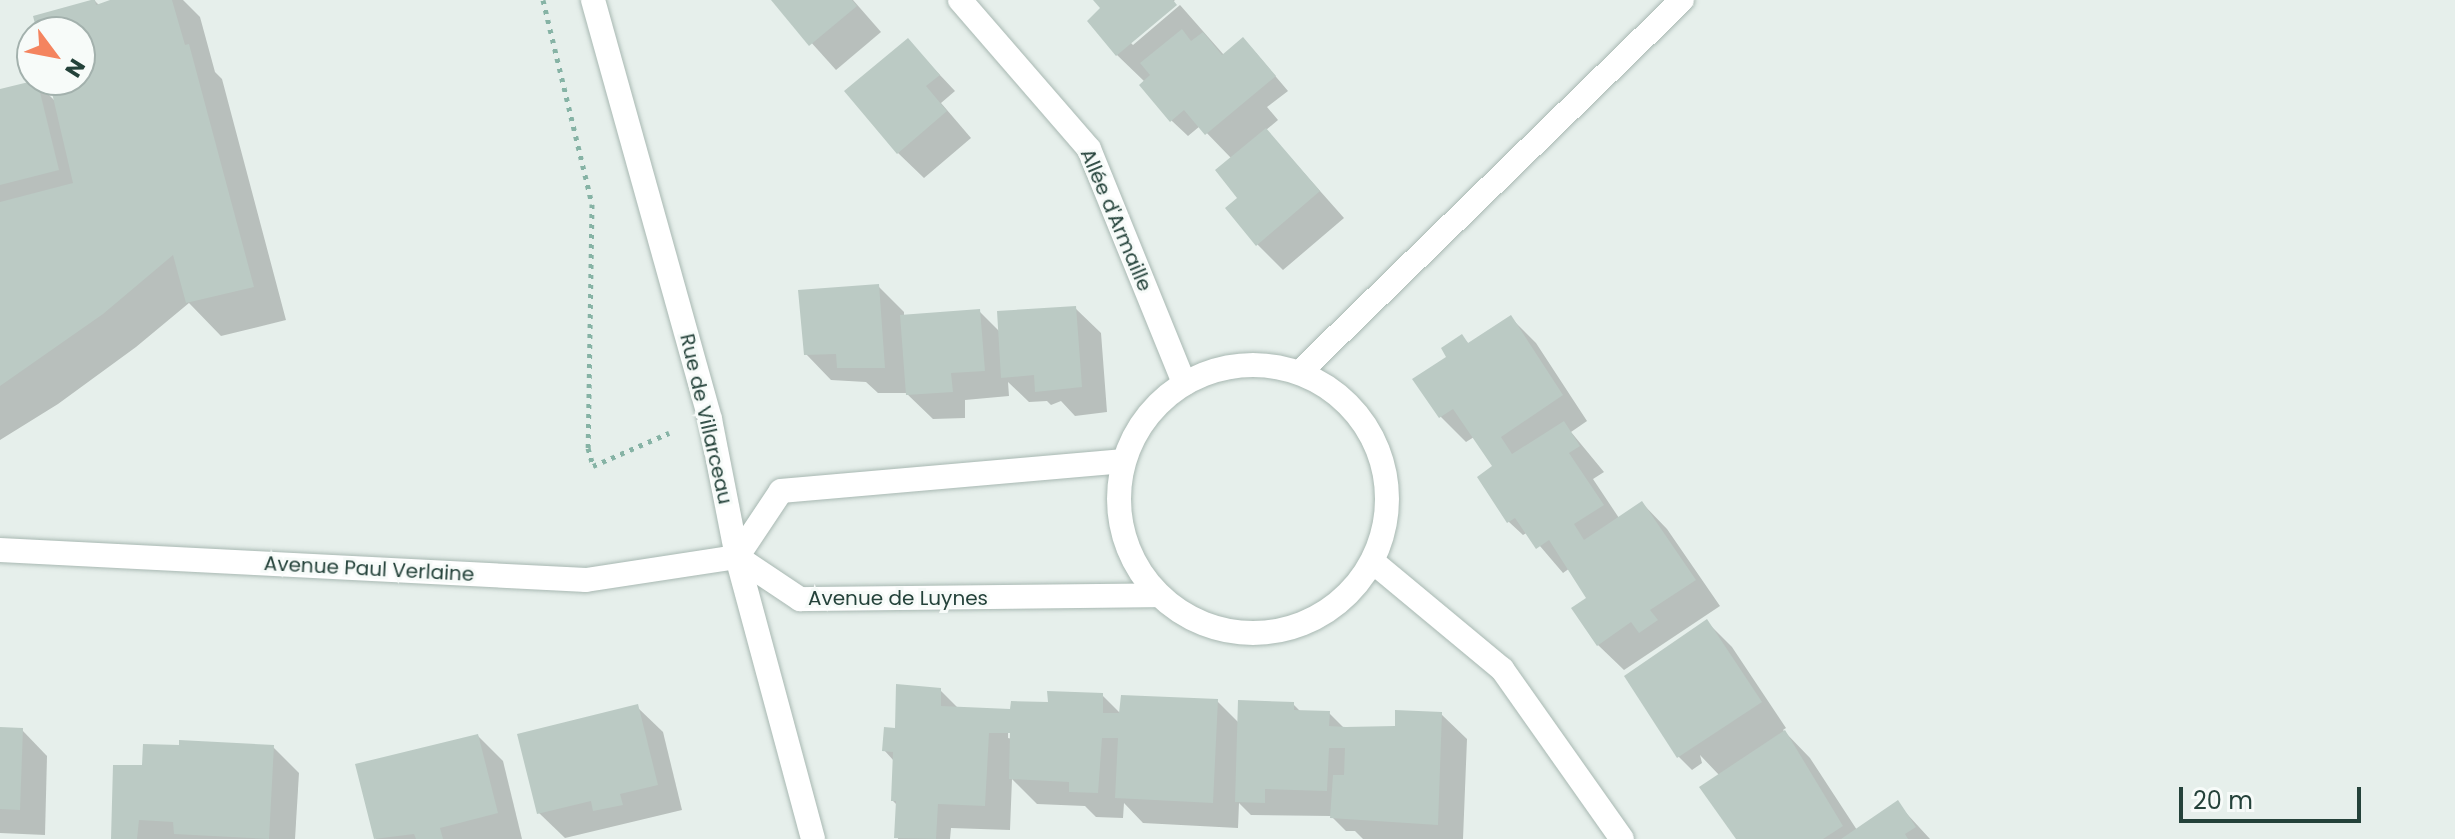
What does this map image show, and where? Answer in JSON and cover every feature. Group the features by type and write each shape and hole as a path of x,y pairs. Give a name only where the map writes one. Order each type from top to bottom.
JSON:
{"street":[{"name":"Rue de Villarceau","path":"593,0 710,419 737,557 813,839"},
{"name":"Allée d'Armaille","path":"960,0 1089,149 1184,383"},
{"path":"1300,372 1682,0"},
{"path":"1253,363 1300,372 1326,385 1356,411 1378,445 1387,484 1386,524 1373,562 1347,595 1313,620 1274,633 1232,633 1192,620 1158,595 1136,567 1123,533 1118,497 1124,461 1137,430 1157,403 1184,383 1217,369 1253,363"},
{"path":"737,557 781,491 1124,461"},
{"name":"Avenue Paul Verlaine","path":"0,550 586,580 737,557"},
{"name":"Avenue de Luynes","path":"737,557 800,599 1158,595"},
{"path":"1373,562 1502,669 1622,839"}],"path":[{"path":"543,0 592,204 588,448 593,466 670,432"}],"building":[{"path":"91,0 95,0 96,5 110,0 172,0 185,45 189,44 254,287 186,303 173,255 103,314 0,386 0,202 73,183 53,96 96,96 96,16 33,16"},
{"path":"771,0 852,0 857,6 809,46"},
{"path":"1093,0 1173,0 1177,5 1116,56 1087,21 1100,8"},
{"path":"1182,29 1191,41 1203,32 1222,55 1243,37 1276,76 1205,135 1184,110 1170,122 1139,85 1150,75 1140,63"},
{"path":"908,38 940,75 926,86 947,111 897,154 844,91"},
{"path":"16,85 16,96 41,96 59,170 0,185 0,89"},
{"path":"1266,128 1320,191 1256,246 1225,208 1237,198 1215,170"},
{"path":"879,284 885,368 837,368 836,354 804,355 798,290"},
{"path":"1076,306 1082,387 1035,392 1034,375 1001,378 997,311"},
{"path":"980,309 985,371 951,373 953,392 906,395 900,315"},
{"path":"1511,315 1563,395 1501,437 1512,454 1564,421 1580,446 1569,453 1604,505 1574,524 1584,540 1642,501 1696,580 1650,610 1658,620 1639,633 1631,622 1597,646 1571,608 1586,598 1549,540 1536,549 1515,518 1507,523 1477,477 1492,466 1453,409 1439,418 1412,379 1446,357 1441,348 1462,334 1468,343"},
{"path":"1707,619 1762,702 1677,758 1624,676"},
{"path":"896,684 941,688 941,706 1010,709 1011,701 1048,702 1047,691 1103,693 1103,713 1119,713 1121,695 1218,699 1213,803 1115,798 1118,738 1102,738 1098,793 1069,792 1069,782 1009,779 1010,733 989,733 985,806 938,804 936,839 894,838 896,801 891,801 893,752 882,751 884,727 895,728"},
{"path":"1238,700 1294,702 1294,710 1330,711 1329,726 1346,727 1395,726 1395,710 1442,712 1438,825 1330,818 1333,775 1344,775 1345,748 1329,748 1327,791 1265,789 1265,803 1235,802"},
{"path":"638,704 658,785 620,794 623,805 593,811 591,801 537,814 517,734"},
{"path":"0,727 23,728 20,810 0,809"},
{"path":"1785,730 1843,826 1823,839 1736,839 1699,787"},
{"path":"478,734 498,813 440,828 443,839 416,839 414,834 374,839 355,764"},
{"path":"179,740 274,745 269,839 174,834 173,822 139,820 137,839 111,839 113,765 142,765 143,744 179,745"},
{"path":"1898,800 1916,827 1905,834 1908,839 1841,839"}]}
